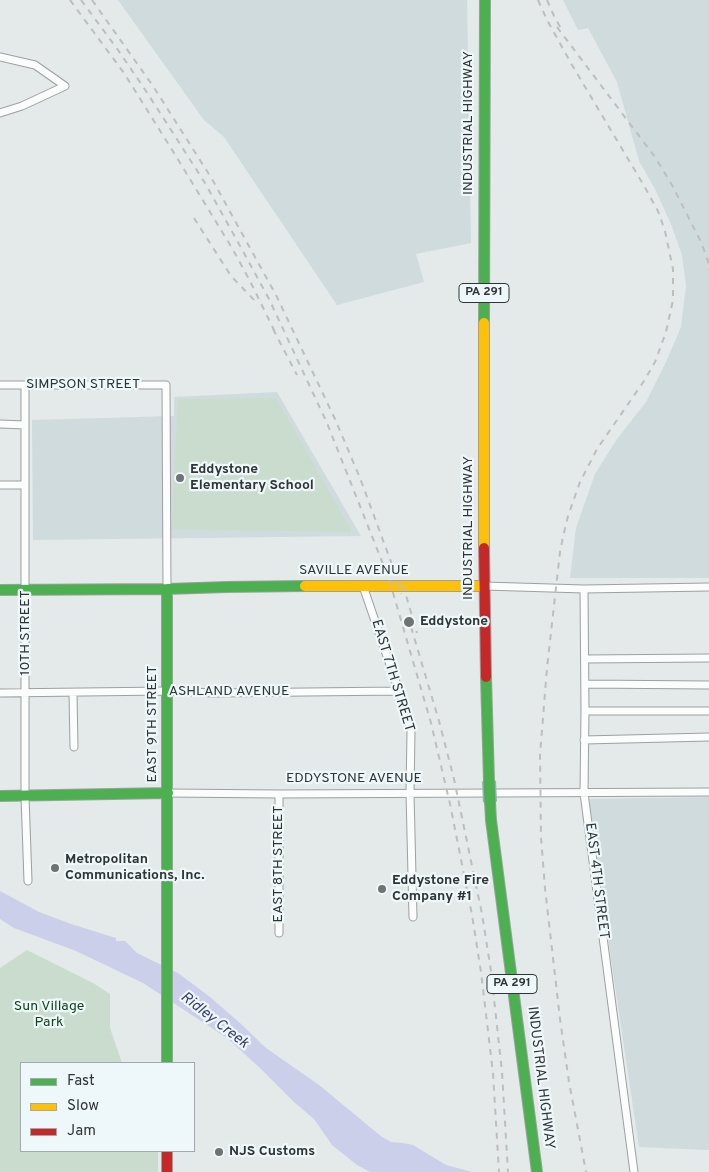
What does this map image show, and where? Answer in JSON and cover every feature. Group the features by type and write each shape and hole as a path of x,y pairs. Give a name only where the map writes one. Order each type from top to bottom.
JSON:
{"main road":[{"name":"INDUSTRIAL HIGHWAY","path":"484,0 484,586 489,781 491,820 537,1169"},
{"name":"SAVILLE AVENUE","path":"0,590 484,586"},
{"name":"EAST 9TH STREET","path":"167,589 167,1062"},
{"name":"EDDYSTONE AVENUE","path":"0,796 168,793"},
{"path":"167,1152 167,1172"}],"street":[{"path":"0,57 35,65 65,86 22,106 0,112"},
{"name":"SIMPSON STREET","path":"0,385 166,384"},
{"name":"EAST 9TH STREET","path":"166,384 167,589"},
{"name":"10TH STREET","path":"24,385 25,796 28,880"},
{"path":"0,424 25,425"},
{"path":"0,485 25,485"},
{"name":"EAST 7TH STREET","path":"363,586 411,731 410,793 413,917"},
{"name":"SAVILLE AVENUE","path":"484,586 584,589 709,587"},
{"name":"EAST 4TH STREET","path":"584,589 584,793 634,1172"},
{"path":"585,659 709,658"},
{"path":"585,684 709,685"},
{"name":"ASHLAND AVENUE","path":"0,693 399,691"},
{"path":"72,693 74,747"},
{"path":"585,711 709,711"},
{"path":"584,740 709,737"},
{"name":"EDDYSTONE AVENUE","path":"168,793 709,792"},
{"name":"EAST 8TH STREET","path":"279,794 279,933"}],"shaded area":[{"path":"118,0 467,0 471,243 416,254 424,282 337,305 224,137 204,120"},
{"path":"563,0 709,0 709,578 570,578 576,528 595,474 617,439 646,402 666,362 681,327 686,286 682,255 671,224 655,189 639,161 617,82 588,28 578,30"},
{"name":"Eddystone Elementary School","path":"277,392 361,536 33,540 32,420 174,416 174,397"},
{"path":"709,797 709,1150 639,1147 589,799"}],"green space":[{"path":"276,398 352,532 172,529 178,399"},
{"name":"Sun Village Park","path":"27,950 93,983 110,994 110,1028 122,1062 20,1062 20,1152 158,1152 158,1172 0,1172 0,968"}],"water":[{"name":"Ridley Creek","path":"0,891 39,912 116,938 116,941 125,941 137,953 178,973 210,997 266,1048 319,1085 382,1137 391,1142 413,1145 446,1165 472,1172 370,1172 357,1165 332,1145 314,1119 227,1038 143,983 76,951 14,928 0,919"}],"railway":[{"path":"70,0 124,73 174,153 232,248 276,334"},
{"path":"81,0 146,91 205,183 269,299 327,423 389,579 431,723 450,804 472,915 493,1073 499,1172"},
{"path":"92,0 153,86 212,179 276,295 335,419 360,478 397,578 401,594"},
{"path":"538,0 572,65 658,211 665,231 673,269 673,300 666,332 655,362 597,449 580,482 568,516 560,552 547,668 540,755 541,837 560,1019 569,1082 586,1172"},
{"path":"547,0 563,32"},
{"path":"557,27 655,157 672,185 701,242 708,261 709,270"},
{"path":"194,218 231,276 257,303"},
{"path":"273,329 297,375"},
{"path":"403,585 417,633"},
{"path":"411,627 454,779 482,914 491,971 502,1072 508,1172"}],"traffic: fast":[{"path":"484,323 485,0"},
{"path":"0,590 305,586"},
{"path":"167,589 167,1062"},
{"path":"486,677 489,781"},
{"path":"489,781 490,802"},
{"path":"0,796 168,793"},
{"path":"490,802 537,1172"}],"traffic: slow":[{"path":"484,323 484,548"},
{"path":"305,586 484,586"}],"traffic: jam":[{"path":"484,548 486,677"},
{"path":"167,1152 167,1172"}],"place":[{"name":"Eddystone Elementary School","path":"180,478"},
{"name":"Eddystone","path":"409,622"},
{"name":"Metropolitan Communications, Inc.","path":"55,868"},
{"name":"Eddystone Fire Company #1","path":"382,889"},
{"name":"NJS Customs","path":"219,1152"}]}
